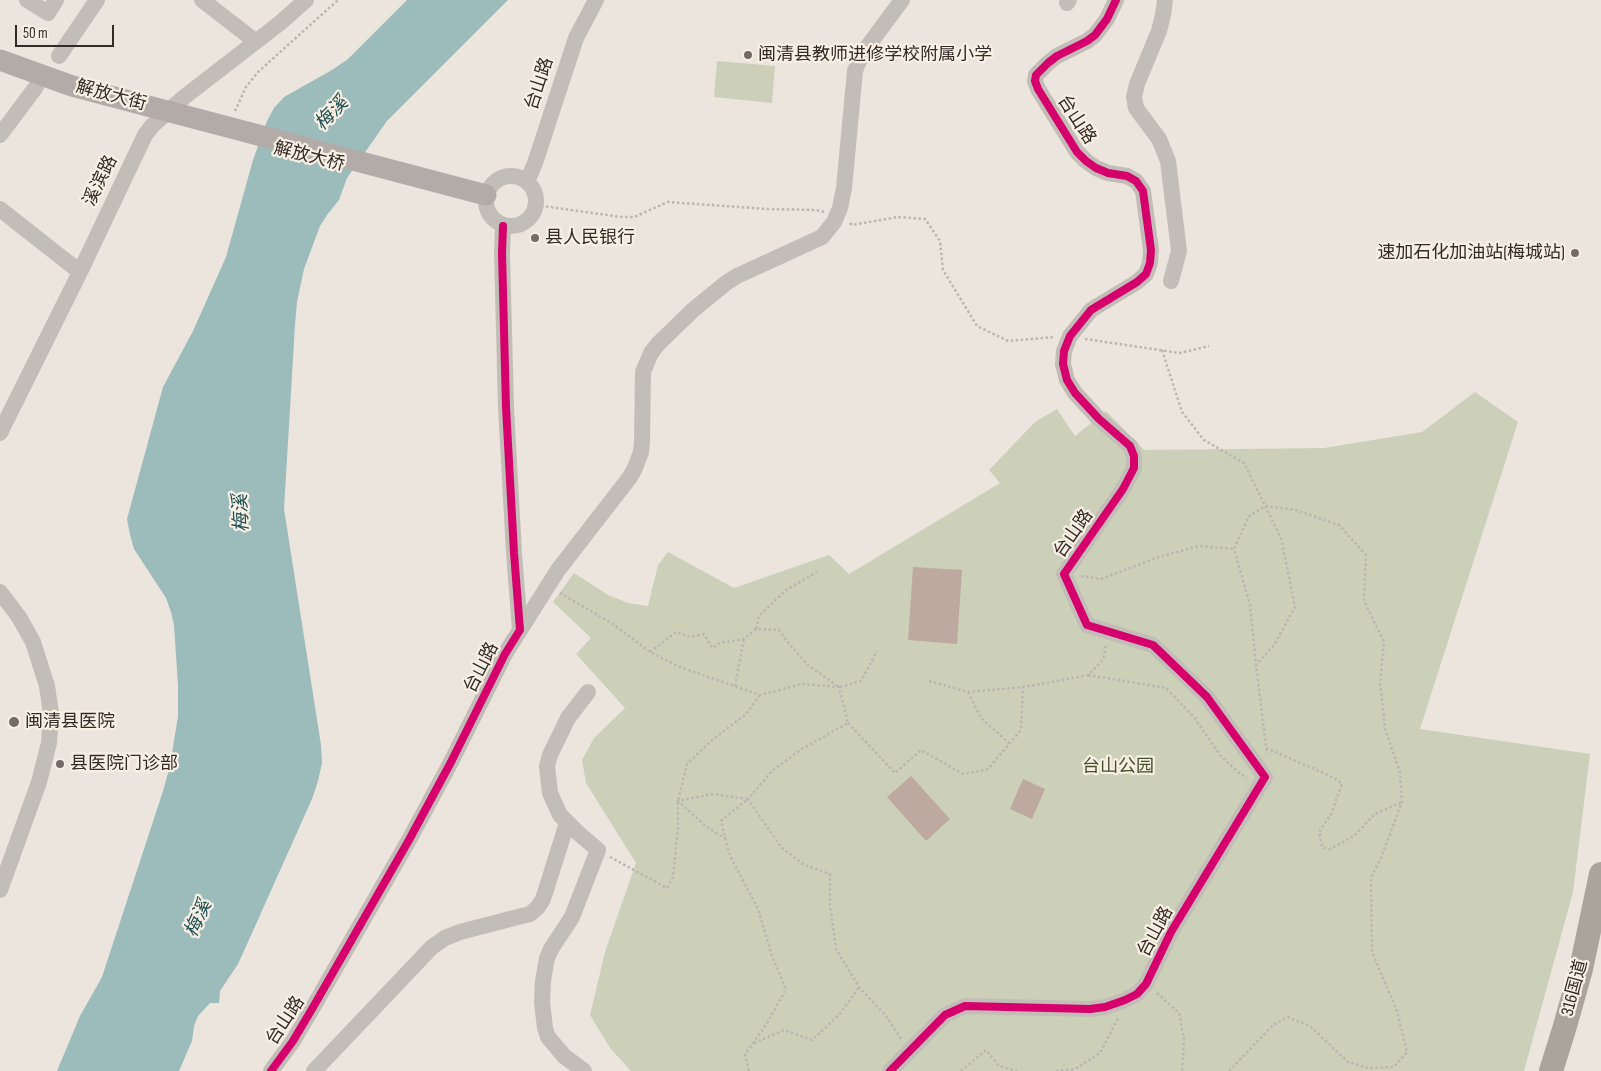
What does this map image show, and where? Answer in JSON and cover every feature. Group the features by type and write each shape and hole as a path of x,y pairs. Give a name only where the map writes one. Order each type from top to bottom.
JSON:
{"highway":[{"name":"316国道","path":"1550,1071 1581,969 1601,874"}],"main road":[{"name":"解放大街","path":"0,60 72,86 164,115"},
{"name":"解放大街","path":"0,74 36,88 164,115 226,125"},
{"name":"解放大桥","path":"226,125 486,199"}],"street":[{"path":"27,0 48,13 56,0"},
{"path":"59,56 97,0"},
{"path":"202,0 256,41"},
{"name":"溪滨路","path":"0,433 145,135 164,115 280,23 306,0"},
{"name":"台山路","path":"527,182 576,38 596,0"},
{"path":"520,630 569,555 636,468 642,442 643,372 651,353 693,310 726,283 822,237 831,227 838,215 844,188 855,71 862,54 902,0"},
{"name":"台山路","path":"890,1071 945,1015 964,1006 1090,1009 1105,1007 1137,994 1146,984 1171,932 1263,781 1207,697 1153,644 1087,625 1064,574 1123,489 1134,468 1134,456 1130,446 1099,419 1075,393 1067,380 1063,364 1064,351 1070,336 1091,310 1137,282 1146,274 1150,263 1151,250 1144,191 1136,181 1127,176 1108,173 1086,161 1072,144 1035,81 1036,74 1057,56 1095,35 1107,19 1116,0"},
{"path":"1165,0 1164,15 1159,31 1137,84 1134,97 1136,108 1159,139 1168,162 1180,251 1171,281"},
{"path":"0,136 36,88"},
{"path":"511,176 527,182 536,197 534,213 529,219 514,227 503,226 492,219 488,212 486,199 489,188 502,177 511,176"},
{"path":"0,210 80,272"},
{"name":"台山路","path":"270,1071 293,1041 308,1017 409,840 451,762 505,654 520,630 506,407 503,226"},
{"path":"0,592 19,617 33,642 47,686 51,721 49,743 39,782 0,890"},
{"path":"584,1071 564,1056 548,1037 543,1011 543,981 544,969 551,949 572,917 598,850 567,823 555,805 550,793 547,766 550,755 568,718 588,692"},
{"path":"314,1071 432,947 460,932 530,914 537,908 545,893 567,823"}],"path":[{"path":"226,125 252,79 338,0"},
{"path":"536,205 621,217 634,217 668,202 767,209 816,210 838,215 852,224 898,217 925,219 940,241 943,270 977,326 1008,341 1070,336 1180,353 1209,346"},
{"path":"1162,350 1182,412 1204,440 1244,463 1281,538 1295,607 1274,645 1256,665"},
{"path":"929,681 968,692 1023,687 1088,675 1166,688 1194,717 1220,755 1238,772 1263,781 1268,764 1250,605 1234,549 1249,516 1266,506 1296,510 1339,525 1366,555 1364,601 1384,642 1380,683 1385,729 1400,772 1402,802 1371,877 1372,952 1396,1010 1407,1052 1394,1067 1368,1068 1348,1062 1310,1027 1288,1017 1273,1025 1229,1071"},
{"path":"1064,574 1101,578 1159,556 1199,546 1234,549"},
{"path":"650,652 676,632 690,637 704,634 712,648 720,644 744,639 756,629 758,616 786,590 817,572"},
{"path":"548,586 613,624 650,652 677,666 760,695 802,684 839,687 861,681 877,651"},
{"path":"756,629 780,630 790,646 808,665 839,687 848,723 895,773 921,750 963,774 988,769 1021,730 1023,687"},
{"path":"1088,675 1103,660 1110,632"},
{"path":"735,687 744,639"},
{"path":"968,692 981,718 1009,742"},
{"path":"598,850 667,888 673,877 678,828 678,801 688,764 711,741 746,714 760,695"},
{"path":"749,1071 745,1054 766,1025 786,989 772,956 758,909 730,856 721,821 748,799 772,771 800,750 848,723"},
{"path":"1266,748 1336,779 1342,784 1331,814 1319,832 1322,847 1330,849 1354,836 1375,814 1402,802"},
{"path":"678,801 712,794 748,799 780,847 804,865 830,874 830,904 836,949 859,987 886,1016 910,1051"},
{"path":"678,801 707,827 726,839"},
{"path":"1146,984 1179,1013 1184,1040 1182,1071"},
{"path":"753,1043 784,1030 812,1040 839,1015 859,987"},
{"path":"1056,1071 1075,1069 1100,1053 1116,1023 1125,1000"},
{"path":"961,1071 986,1050 999,1066 1018,1071"}],"green space":[{"path":"717,61 775,66 772,103 714,97"},
{"name":"台山公园","path":"1475,392 1518,422 1420,729 1590,754 1573,892 1524,1071 631,1071 610,1048 590,1015 605,952 636,863 586,783 582,760 594,738 625,708 576,654 591,638 553,602 574,573 608,595 628,603 648,606 658,565 668,552 734,588 829,555 849,574 1000,483 989,470 1035,422 1057,409 1075,436 1106,411 1144,450 1324,448 1422,432"}],"water":[{"name":"梅溪","path":"407,0 508,0 387,121 347,178 339,200 320,226 304,269 297,302 295,325 284,509 321,745 322,763 318,781 312,799 238,964 220,991 219,1003 210,1003 198,1016 194,1026 192,1041 179,1071 57,1071 80,1016 102,977 163,791 170,766 178,716 174,625 171,612 166,598 134,549 127,519 163,387 193,331 226,257 253,160 267,121 274,108 284,97 348,59"}],"building":[{"path":"913,567 962,570 957,644 908,640"},
{"path":"911,776 950,819 926,841 887,797"},
{"path":"1023,779 1045,789 1032,819 1010,809"}],"cycle path":[{"path":"890,1071 945,1015 965,1006 1090,1009 1105,1007 1137,994 1146,984 1171,932 1265,777 1207,697 1153,645 1087,625 1064,574 1123,489 1134,468 1134,456 1130,446 1099,419 1075,393 1067,380 1063,364 1064,351 1070,336 1091,310 1137,282 1146,274 1150,263 1151,250 1143,191 1136,181 1127,176 1108,173 1096,168 1077,152 1035,81 1036,75 1057,56 1095,35 1107,19 1116,0"},
{"path":"271,1071 293,1041 409,840 451,762 505,654 520,630 506,407 503,226"}],"place":[{"name":"闽清县教师进修学校附属小学","path":"748,55"},
{"name":"县人民银行","path":"535,238"},
{"name":"速加石化加油站(梅城站)","path":"1575,253"},
{"name":"闽清县医院","path":"14,722"},
{"name":"县医院门诊部","path":"60,764"}]}
